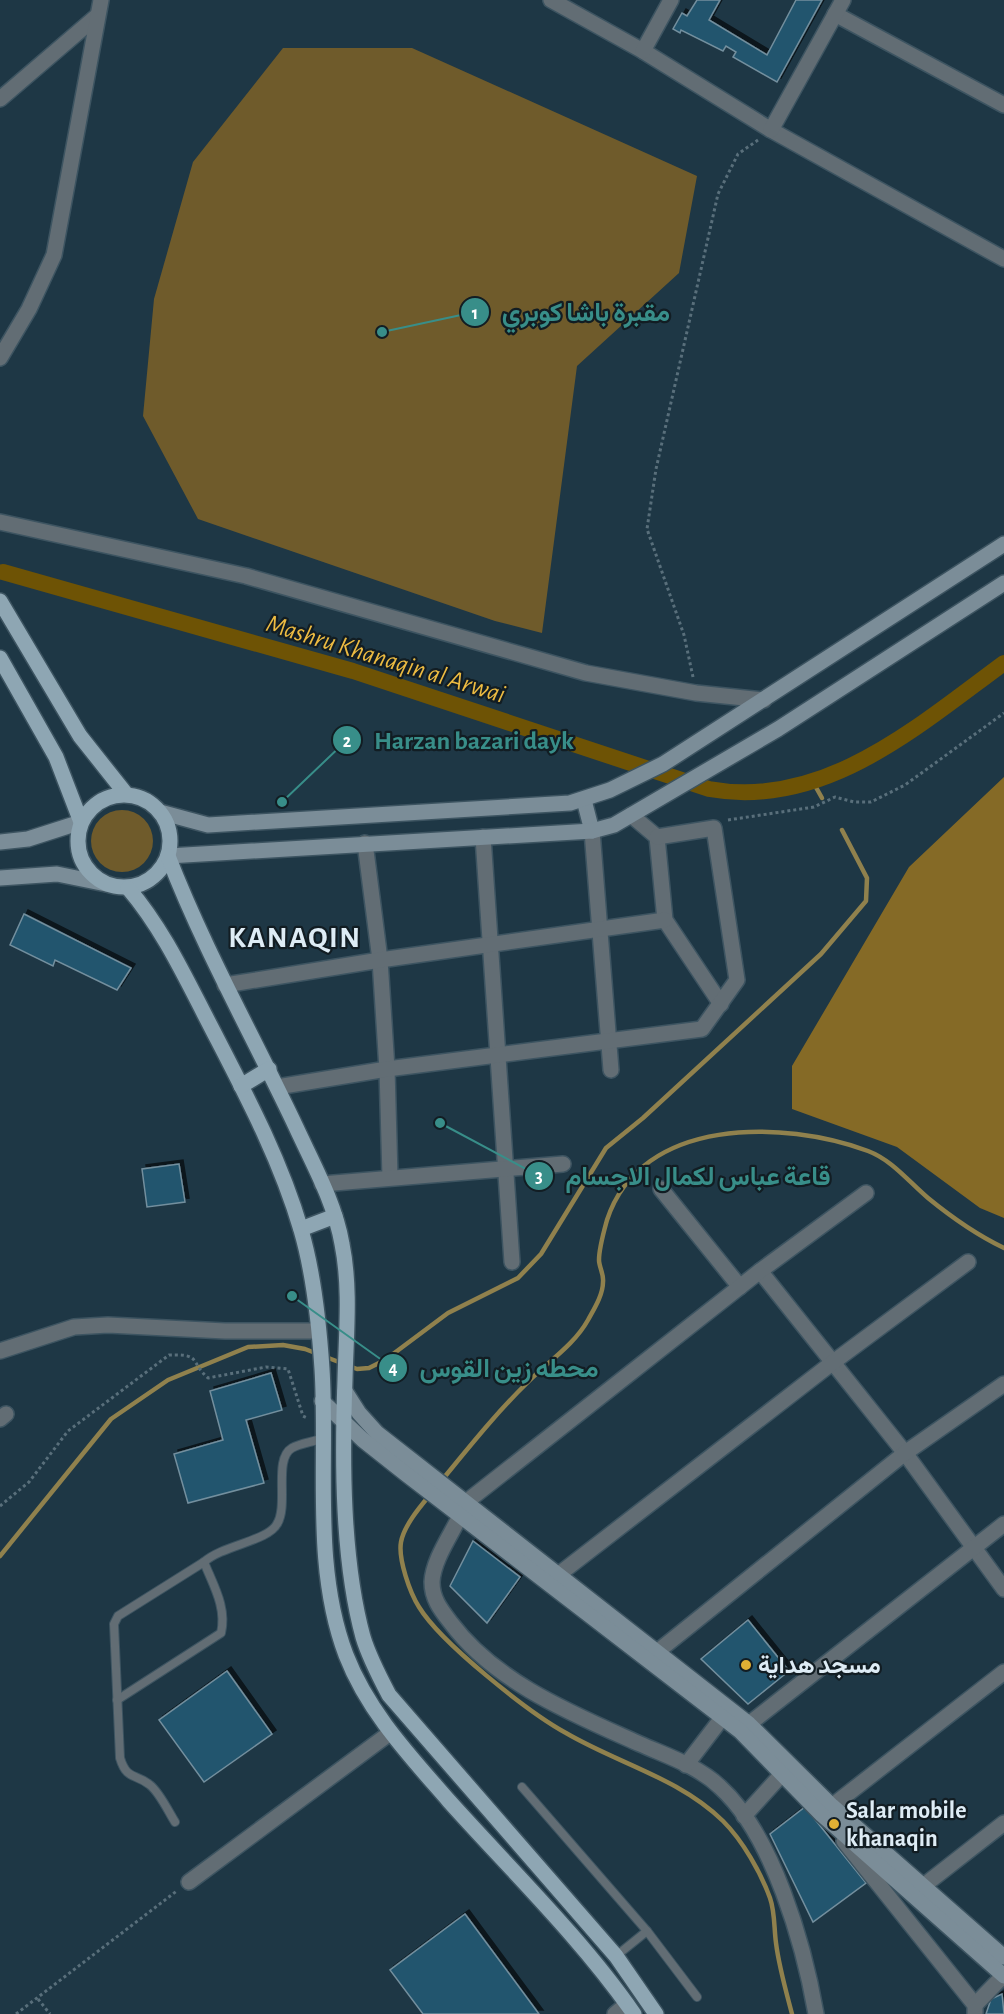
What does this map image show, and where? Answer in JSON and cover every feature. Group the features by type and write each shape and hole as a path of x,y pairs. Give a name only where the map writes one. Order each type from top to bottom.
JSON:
{"main road":[{"path":"160,812 208,825 570,803 584,800 643,776 663,764 1004,544"},
{"path":"168,856 592,831 614,825 778,729 1004,583"},
{"path":"0,601 80,736 126,794"},
{"path":"0,658 56,757 81,822"},
{"path":"0,878 57,874 106,884 128,888 153,878 168,856 170,841 168,825 160,812 145,800 126,794 112,795 100,801 81,822 77,836 78,851 84,865 93,876 106,884"},
{"path":"584,800 592,831"},
{"path":"0,842 28,839 81,822"},
{"path":"168,856 188,908 269,1070 335,1216 346,1268 344,1422 348,1525 355,1599 363,1638 389,1695 616,1956 656,2014"},
{"path":"128,888 159,927 241,1086 288,1190 301,1229 310,1262 322,1371 326,1544 340,1635 357,1678 390,1733 626,2011"},
{"path":"241,1086 269,1070"},
{"path":"301,1229 335,1216"},
{"path":"345,1385 367,1424 411,1469"},
{"path":"322,1401 344,1422 411,1469 740,1731 831,1823 1004,1976"},
{"path":"459,1507 558,1575 750,1724 832,1806 1004,1957"}],"street":[{"path":"0,358 29,309 54,255 101,0"},
{"path":"551,0 643,51 771,130 1004,259"},
{"path":"643,51 671,0"},
{"path":"771,130 843,0"},
{"path":"835,14 1004,105"},
{"path":"0,99 97,16"},
{"path":"0,522 246,576 586,673 696,693 764,700"},
{"path":"631,815 657,837 665,920 721,1004"},
{"path":"277,1087 387,1069 702,1029 736,980 714,828 657,837"},
{"path":"592,831 611,1070"},
{"path":"483,837 512,1262"},
{"path":"365,843 380,960 387,1069 390,1178"},
{"path":"225,985 380,960 665,920"},
{"path":"322,1184 563,1164"},
{"path":"661,1189 740,1287"},
{"path":"816,2014 796,1929 774,1872 744,1816 720,1787 686,1765 539,1695 506,1675 466,1641 439,1606 432,1591 434,1572 459,1507 760,1271 866,1193"},
{"path":"558,1575 832,1363 968,1262"},
{"path":"760,1271 905,1453 972,1549 1004,1589"},
{"path":"0,1351 74,1327 108,1324 319,1338"},
{"path":"657,1652 905,1453 1004,1384"},
{"path":"750,1724 1004,1524"},
{"path":"832,1806 1004,1671"},
{"path":"686,1765 722,1718"},
{"path":"189,1882 390,1733"},
{"path":"744,1816 782,1774"},
{"path":"922,1887 1004,1822"},
{"path":"831,1823 975,2010 1004,1976"}],"lane":[{"path":"175,1822 151,1785 133,1778 123,1769 120,1758 114,1624 118,1616 204,1562 215,1552 268,1534 278,1524 282,1506 283,1458 291,1449 323,1432"},
{"path":"117,1700 221,1633 224,1620 223,1608 204,1562"},
{"path":"522,1787 647,1931 697,1997"},
{"path":"616,1956 647,1931"}],"path":[{"path":"696,693 684,635 647,529 656,469 718,194 738,154 771,130"},
{"path":"714,828 722,821 814,807 835,797 854,802 871,802 904,785 1004,713"},
{"path":"0,1506 29,1482 68,1431 169,1355 186,1354 196,1360 202,1373 208,1378 266,1367 288,1368 303,1416 323,1432"},
{"path":"16,2014 38,2000 189,1882"},
{"path":"38,2000 50,2014"}],"shaded area":[{"path":"283,48 412,48 697,176 679,273 577,366 542,633 495,621 198,519 143,416 154,299 193,162"},
{"path":"1004,777 1004,1218 980,1208 897,1147 792,1109 792,1066 909,867"},
{"path":"122,810 134,812 144,819 151,829 153,841 151,853 144,863 134,870 122,872 110,870 100,863 93,853 91,841 93,829 100,819 110,812"}],"building":[{"path":"697,0 720,0 709,20 767,55 796,0 822,0 777,82 733,57 736,52 726,46 723,51 681,30 680,33 673,29 682,13 687,16"},
{"path":"24,914 131,968 117,990 55,960 53,966 10,945"},
{"path":"179,1164 185,1202 147,1207 142,1169"},
{"path":"271,1373 282,1410 246,1420 264,1483 188,1503 174,1454 223,1440 210,1391"},
{"path":"473,1541 520,1577 487,1623 450,1586"},
{"name":"مسجد هداية","path":"748,1620 789,1671 748,1704 701,1659"},
{"path":"227,1671 272,1734 204,1782 159,1720"},
{"path":"805,1807 866,1883 813,1922 770,1834"},
{"path":"465,1914 539,2014 423,2014 390,1970"},
{"path":"1002,1994 1004,2014 986,2014 991,1999"}],"waterway":[{"name":"Mashru Khanaqin al Arwai","path":"3,572 353,671 709,789 751,792 792,787 830,775 867,758 903,736 1004,663"},
{"path":"813,782 822,798"},
{"path":"0,1556 111,1419 168,1380 248,1347 283,1345 305,1349 357,1369 369,1368 385,1360 448,1313 518,1278 541,1254 606,1148 643,1118 821,954 866,901 867,878 842,830"},
{"path":"442,1480 506,1405 582,1329 602,1292 603,1279 599,1260 602,1240 607,1220 625,1186 650,1161 682,1144 719,1135 757,1132 797,1134 834,1141 868,1151 893,1166 955,1219 1004,1248"},
{"path":"429,1496 409,1524 401,1542 401,1557 406,1576 419,1607 430,1622 465,1657 530,1710 586,1744 668,1782 706,1806 723,1821 751,1858 770,1898 779,1961 792,2014"}],"place":[{"name":"مقبرة باشا كوبري","path":"382,332"},
{"name":"Harzan bazari dayk","path":"282,802"},
{"name":"قاعة عباس لكمال الاجسام","path":"440,1123"},
{"name":"محطه زين القوس","path":"292,1296"},
{"name":"مسجد هداية","path":"746,1665"},
{"name":"Salar mobile khanaqin","path":"834,1824"}],"district":[{"name":"KANAQIN","path":"295,937"}]}
